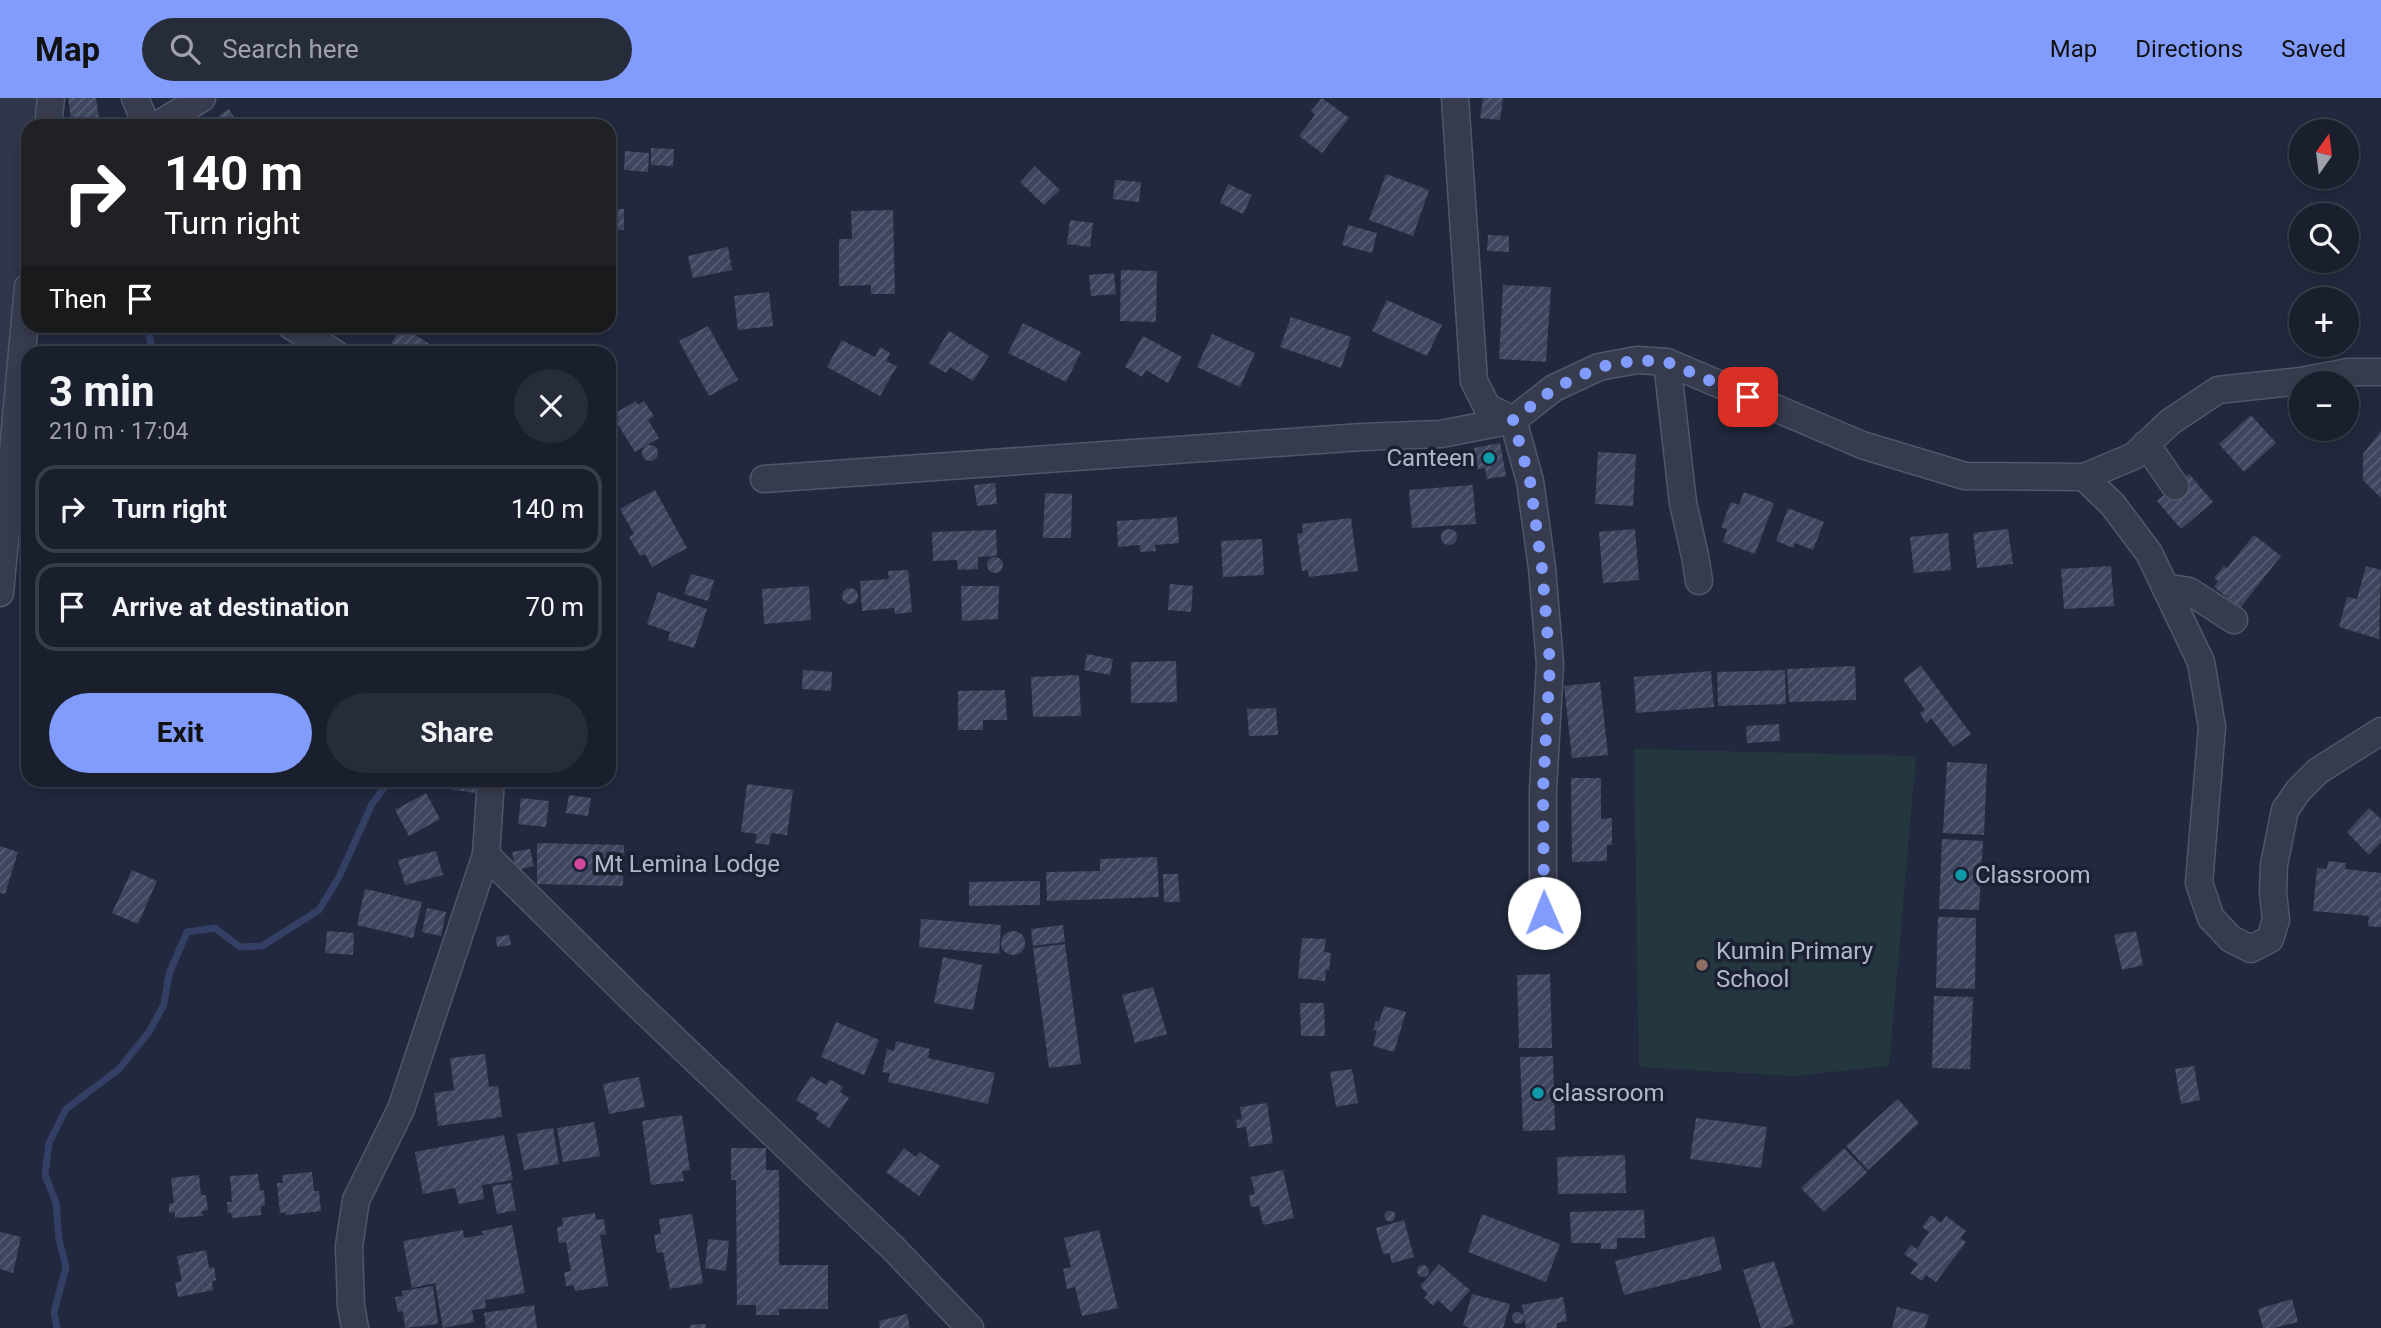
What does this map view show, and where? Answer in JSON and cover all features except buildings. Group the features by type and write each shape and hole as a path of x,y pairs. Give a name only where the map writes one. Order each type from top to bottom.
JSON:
{"street":[{"path":"49,119 51,98"},
{"path":"135,98 144,119"},
{"path":"168,119 202,98"},
{"path":"1455,98 1474,381 1487,407 1513,420 1530,481 1542,568 1550,664 1543,790 1544,913"},
{"path":"302,333 323,346"},
{"path":"764,479 1362,436 1441,434 1513,420 1555,388 1599,367 1637,360 1667,362 1862,445 1965,477 2084,477 2134,456 2170,422 2218,390 2301,381 2348,372 2381,372"},
{"path":"1667,362 1683,503 1699,581"},
{"path":"0,593 21,364"},
{"path":"2147,444 2175,486"},
{"path":"2084,477 2113,505 2149,553 2201,662 2212,727 2199,883 2211,918 2231,939 2250,949 2270,939 2276,920 2273,892 2278,840 2285,810 2298,791 2318,771 2381,731"},
{"path":"2165,587 2189,591 2234,620"},
{"path":"355,1328 351,1306 349,1246 356,1200 401,1109 486,855 491,787"},
{"path":"486,855 634,1001 894,1248 967,1326"}],"shaded area":[{"path":"0,98 38,98 36,119 21,119 21,248 0,439"},
{"path":"1634,749 1916,756 1889,1066 1793,1076 1639,1067"}],"waterway":[{"path":"149,333 151,346"},
{"path":"57,1328 54,1312 66,1267 59,1239 56,1203 45,1175 49,1143 66,1109 119,1069 149,1032 164,1004 169,974 187,932 215,928 240,947 262,946 319,910 339,877 372,804 385,787"}],"place":[{"name":"Canteen","path":"1489,458"},
{"name":"Mt Lemina Lodge","path":"580,864"},
{"name":"Classroom","path":"1961,875"},
{"name":"Kumin Primary School","path":"1702,965"},
{"name":"classroom","path":"1538,1093"}],"route":[{"path":"1544,913 1543,790 1550,664 1542,568 1530,481 1513,420 1555,388 1599,367 1637,360 1667,362 1748,397"}]}
